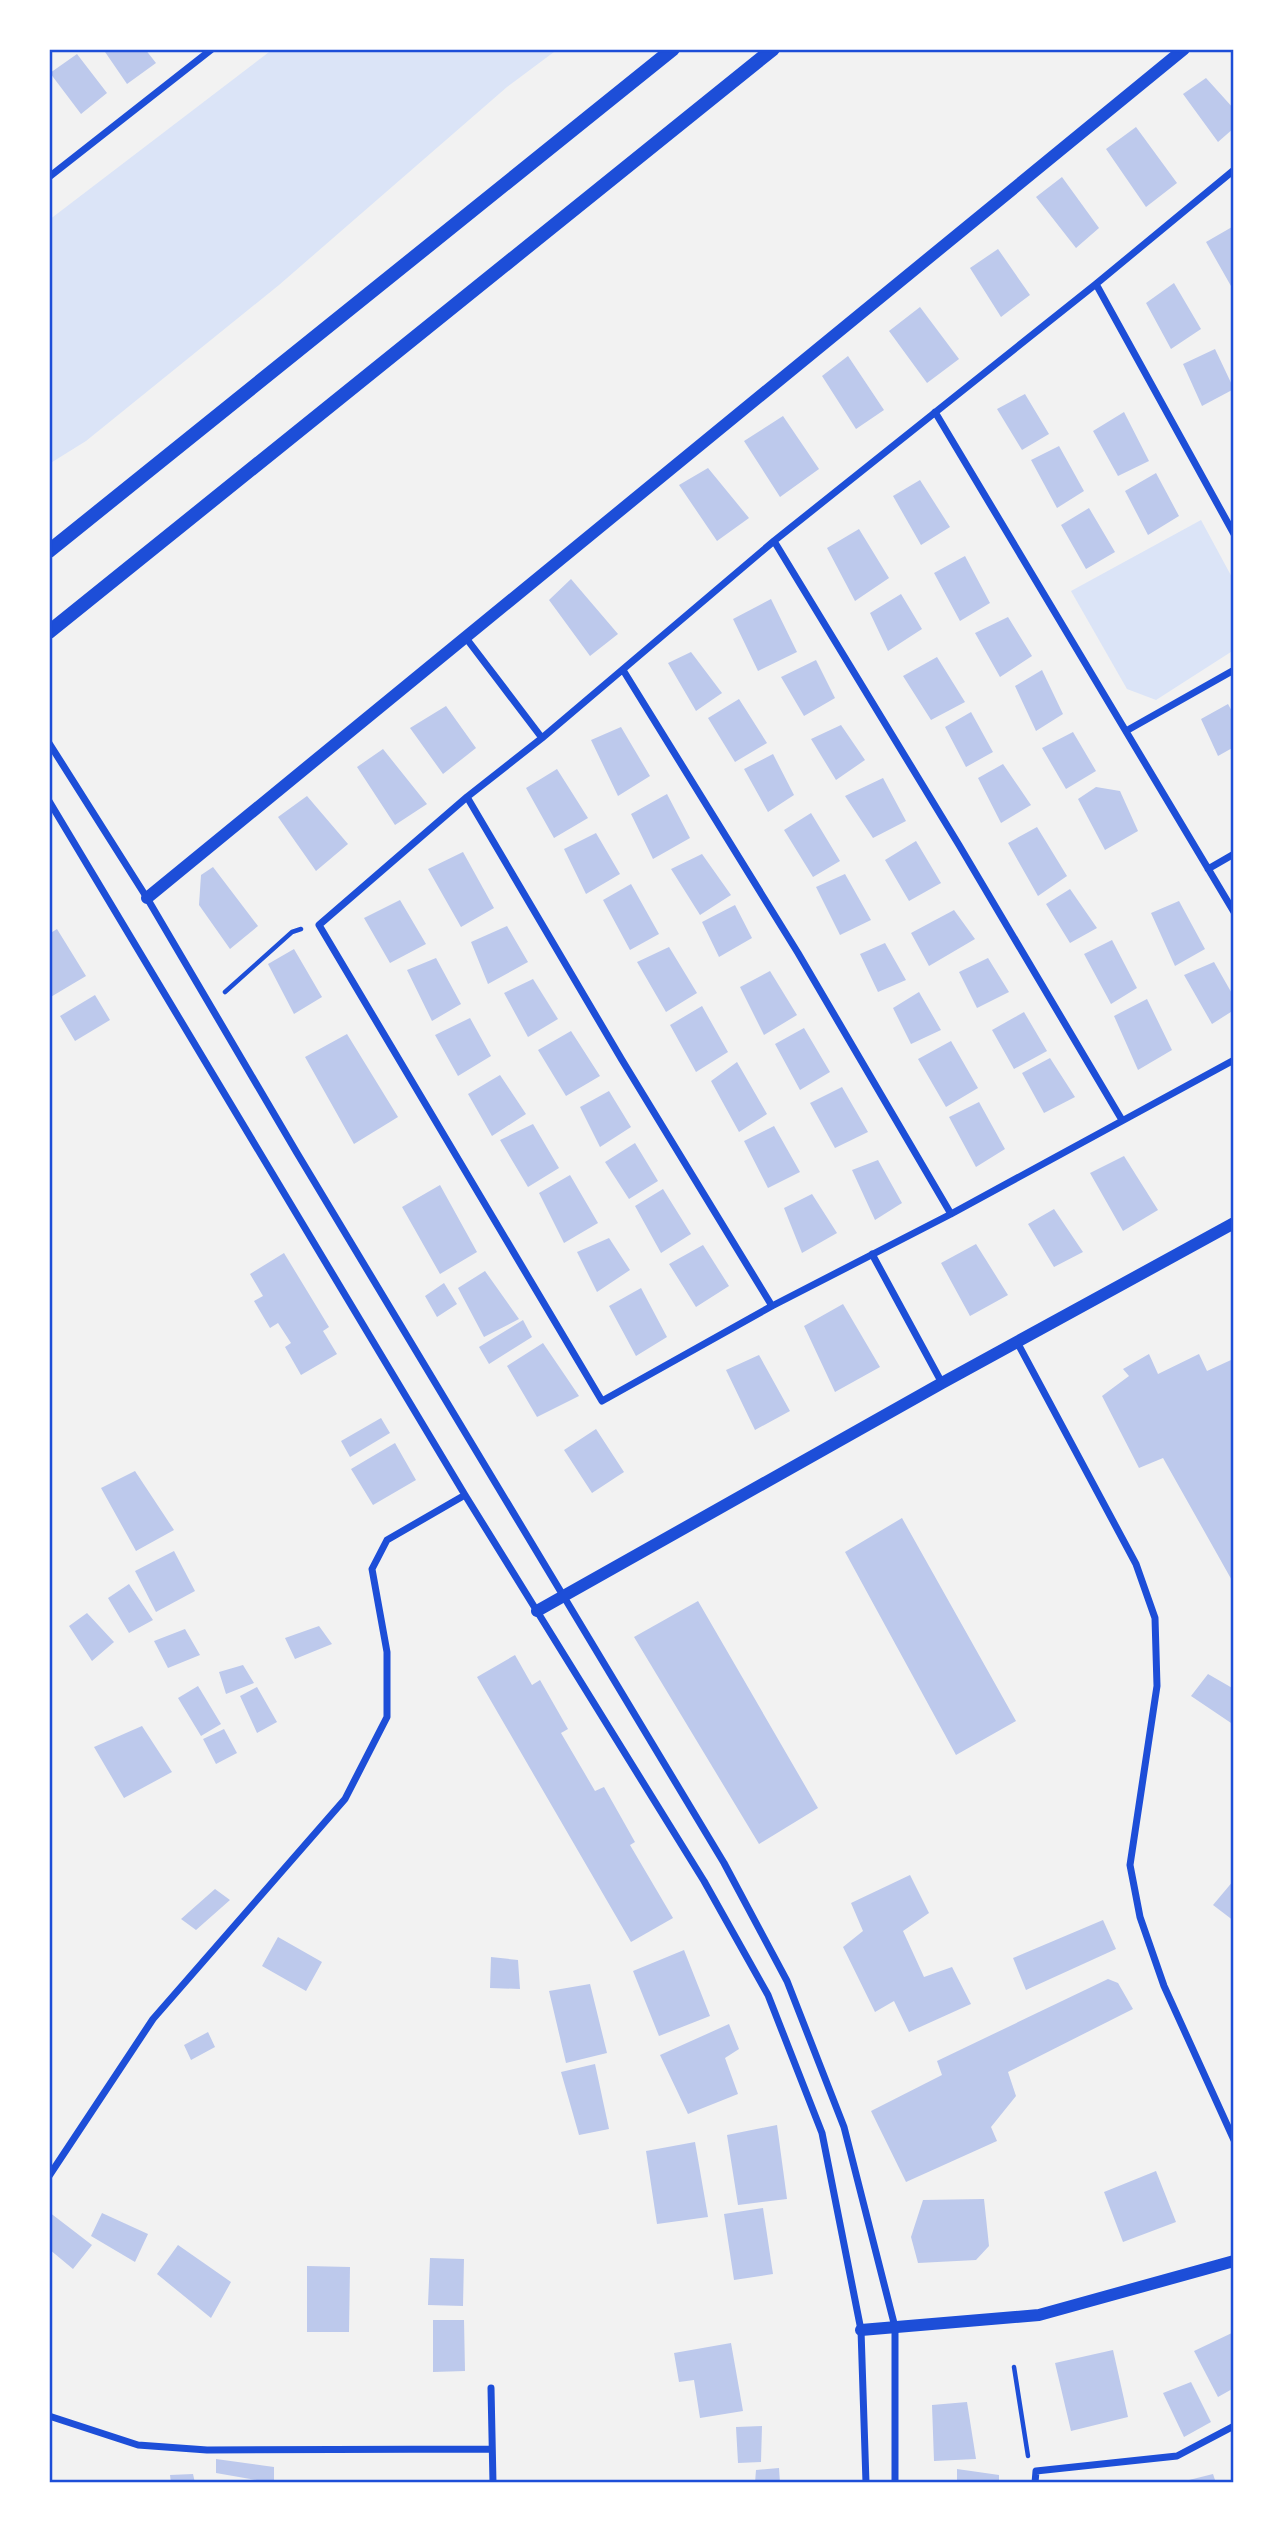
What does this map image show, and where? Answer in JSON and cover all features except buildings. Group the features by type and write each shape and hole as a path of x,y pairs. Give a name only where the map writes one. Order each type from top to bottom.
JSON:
{"main road":[{"path":"49,551 673,49"},
{"path":"49,632 772,49"}],"street":[{"path":"49,177 212,49"},
{"path":"146,898 1184,49"},
{"path":"1234,170 1096,284 774,541 542,738 467,797 319,925 602,1401 772,1306 951,1214 1234,1060"},
{"path":"1096,284 1234,534"},
{"path":"935,412 1234,912"},
{"path":"774,541 1122,1120"},
{"path":"466,638 542,738"},
{"path":"623,670 790,941 951,1214"},
{"path":"1126,731 1234,670"},
{"path":"49,743 146,898 296,1153 724,1863 788,1981 844,2127 895,2327 895,2483"},
{"path":"467,797 622,1060 772,1306"},
{"path":"49,801 465,1495 704,1881 768,1995 822,2133 862,2330 866,2483"},
{"path":"1208,869 1234,854"},
{"path":"537,1611 942,1383 1234,1223"},
{"path":"872,1254 942,1383"},
{"path":"1017,1342 1136,1564 1155,1618 1157,1686 1130,1865 1140,1917 1164,1986 1234,2140"},
{"path":"49,2176 153,2019 345,1799 387,1717 387,1652 372,1569 387,1540 465,1495"},
{"path":"862,2330 1039,2315 1234,2262"},
{"path":"491,2388 493,2483"},
{"path":"49,2416 138,2445 207,2450 492,2449"},
{"path":"1035,2483 1036,2471 1177,2456 1234,2426"}],"path":[{"path":"225,992 292,932 319,925"},
{"path":"1014,2367 1029,2464 1036,2471"}],"shaded area":[{"path":"273,49 558,49 507,87 279,285 86,441 49,464 49,220"},
{"path":"1201,520 1234,581 1234,650 1156,700 1127,689 1071,591"}]}
